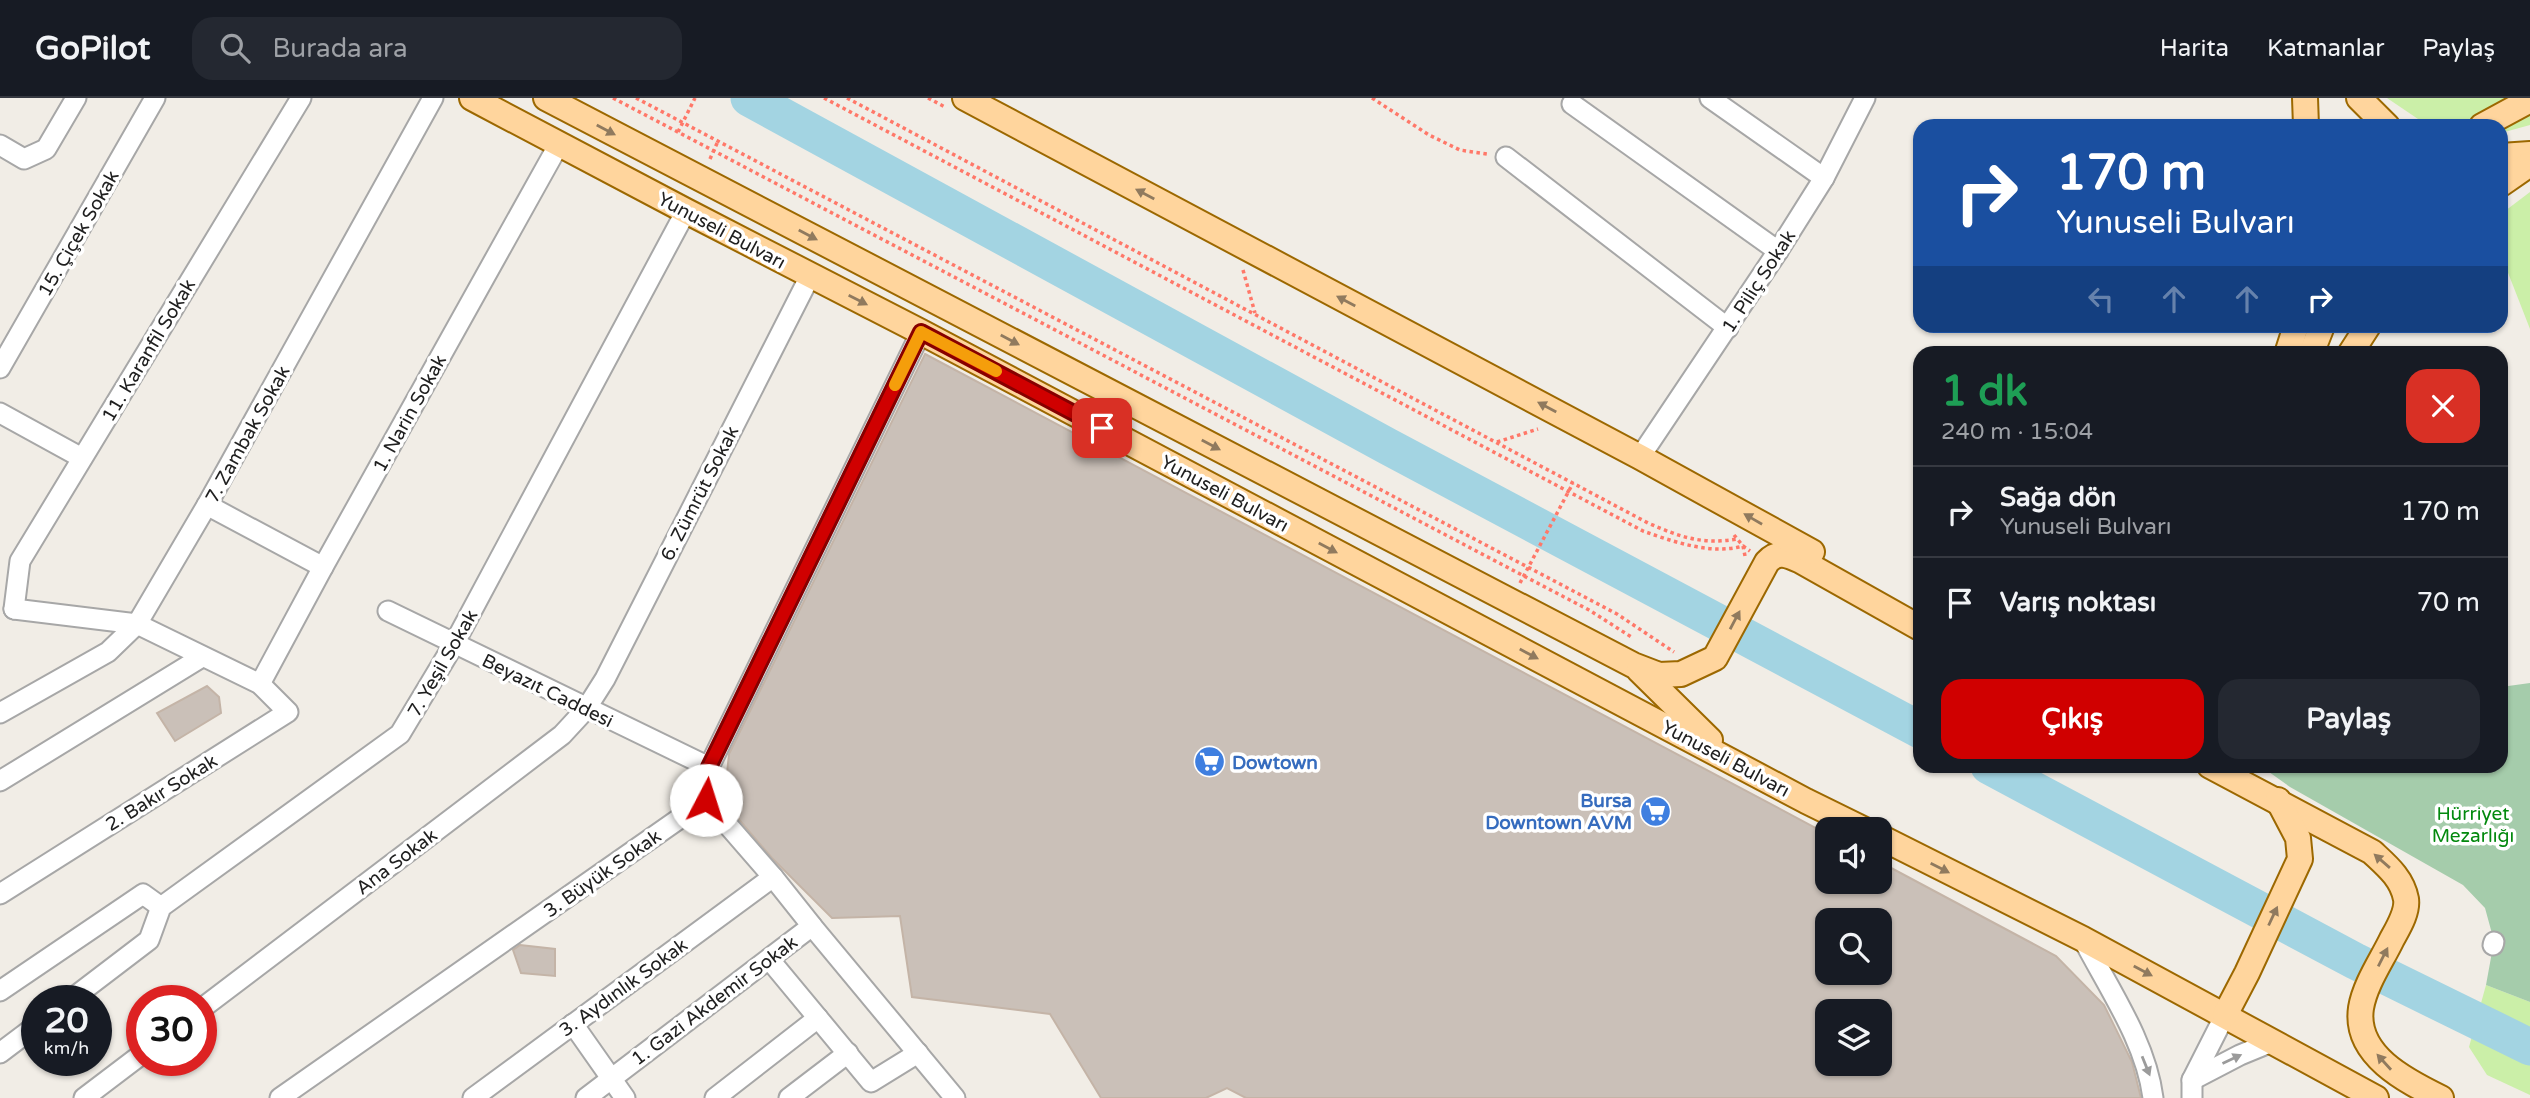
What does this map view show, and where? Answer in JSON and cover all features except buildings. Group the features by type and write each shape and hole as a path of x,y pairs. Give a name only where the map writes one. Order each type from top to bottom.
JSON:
{"main road":[{"name":"Yunuseli Bulvarı","path":"472,98 1840,817"},
{"name":"Yunuseli Bulvarı","path":"546,98 1477,584 1636,654"},
{"path":"965,98 1691,484 1913,607"},
{"path":"2305,98 2306,119"},
{"path":"2359,98 2380,119"},
{"path":"2495,119 2530,100"},
{"path":"2508,156 2530,154"},
{"path":"2508,179 2530,164"},
{"path":"1636,654 1659,675 1681,674 1706,662 1756,568 1773,555 1793,557 1913,624"},
{"path":"1636,654 1694,727 1742,767"},
{"path":"2223,773 2368,850 2390,867 2400,880 2407,901 2402,920 2365,994 2361,1009 2361,1027 2379,1058 2390,1070 2440,1094"},
{"path":"2225,1015 2300,859 2298,838 2281,803 2253,773"},
{"path":"1892,843 2083,939 2376,1098"}],"street":[{"path":"1,146 24,159 46,149 76,98"},
{"name":"15. Çiçek Sokak","path":"0,369 155,98"},
{"name":"11. Karanfil Sokak","path":"7,613 20,561 301,98"},
{"name":"7. Zambak Sokak","path":"0,713 108,652 137,625 207,505 433,98"},
{"path":"1710,98 1824,178"},
{"name":"1. Piliç Sokak","path":"1640,457 1728,328 1824,178 1861,100"},
{"path":"1572,104 1778,251"},
{"name":"1. Narin Sokak","path":"261,684 323,567 559,144"},
{"path":"1506,157 1728,328"},
{"name":"7. Yeşil Sokak","path":"161,907 400,734 454,644 686,211"},
{"name":"6. Zümrüt Sokak","path":"586,709 605,679 810,276"},
{"path":"706,800 709,767 921,332"},
{"path":"0,413 82,458"},
{"path":"207,505 323,567"},
{"name":"Beyazıt Caddesi","path":"388,611 709,767"},
{"path":"7,613 137,625 261,684"},
{"path":"0,781 202,657"},
{"name":"2. Bakır Sokak","path":"0,894 288,712 261,684"},
{"name":"Ana Sokak","path":"217,997 562,735 586,709"},
{"name":"1. Gazi Akdemir Sokak","path":"586,1098 812,926 706,800"},
{"name":"3. Büyük Sokak","path":"280,1098 706,800"},
{"name":"3. Aydınlık Sokak","path":"473,1098 773,877"},
{"path":"0,991 143,894 161,907 149,940 90,985"},
{"path":"812,926 955,1098"},
{"path":"2083,939 2128,1024 2150,1078 2153,1098"},
{"path":"769,959 871,1082 918,1053"},
{"path":"2192,1089 2225,1015"},
{"path":"715,1098 818,1018"},
{"path":"573,1024 625,1098"},
{"path":"0,1053 21,1037"},
{"path":"2192,1089 2240,1055 2274,1041"},
{"path":"789,1098 848,1054"},
{"path":"84,1098 126,1066"}],"path":[{"path":"613,98 1588,610 1636,654"},
{"path":"636,98 1706,662"},
{"path":"678,132 695,98"},
{"path":"824,98 1643,531 1675,542 1727,551 1743,546"},
{"path":"847,98 1671,533 1697,541 1724,542 1737,539"},
{"path":"1372,98 1429,135 1460,150 1506,157"},
{"path":"1497,442 1540,428"},
{"path":"1533,560 1573,483"},
{"path":"1730,530 1756,568"},
{"path":"1737,539 1756,568"},
{"path":"1743,546 1756,568"}],"green space":[{"path":"2387,98 2530,98 2530,125 2508,131 2508,119 2418,119"},
{"path":"2530,192 2530,329 2508,273 2508,209"},
{"name":"Hürriyet Mezarlığı","path":"2530,683 2530,1002 2486,985 2494,941 2485,908 2463,885 2290,787 2270,773 2508,773 2508,686"},
{"path":"2486,985 2530,1002 2530,1095 2487,1075 2469,1047"}],"waterway":[{"path":"749,98 1387,446 1913,726"},
{"path":"2002,773 2355,961 2530,1047"}],"slow traffic":[{"path":"895,385 921,332 996,371"}],"place":[{"name":"Dowtown","path":"1209,762"},
{"name":"Bursa Downtown AVM","path":"1655,811"}],"route":[{"path":"706,800 709,767 921,332 1102,428"}]}
